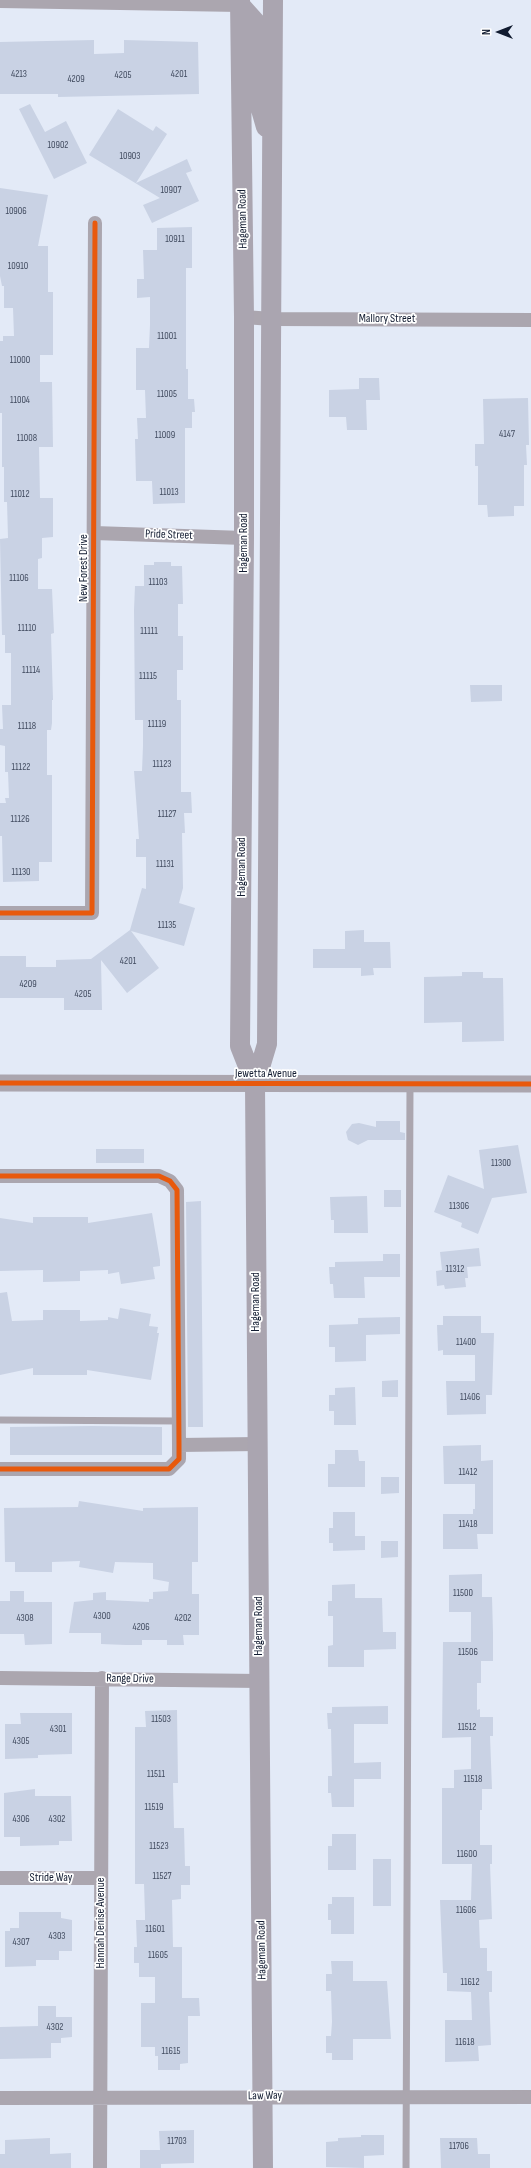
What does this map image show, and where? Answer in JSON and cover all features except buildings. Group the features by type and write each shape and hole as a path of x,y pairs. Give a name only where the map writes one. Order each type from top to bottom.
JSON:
{"main road":[{"name":"Hageman Road","path":"263,2168 255,1084 267,1044 273,0"},
{"name":"Hageman Road","path":"240,3 244,317 244,538 240,1046 255,1084"},
{"path":"240,3 257,24 258,98 271,147"}],"street":[{"path":"0,1 240,3"},
{"name":"New Forest Drive","path":"0,913 92,913 95,222"},
{"name":"Mallory Street","path":"244,317 272,319 531,320"},
{"name":"Pride Street","path":"94,533 244,538"},
{"name":"Jewetta Avenue","path":"0,1083 531,1084"},
{"path":"0,1176 159,1176 170,1181 177,1190 179,1421 179,1459 169,1469 0,1469"},
{"path":"179,1445 258,1444"},
{"name":"Range Drive","path":"0,1678 260,1681"},
{"name":"Hannah Denise Avenue","path":"100,2168 102,1678"},
{"name":"Stride Way","path":"0,1878 101,1878"},
{"name":"Law Way","path":"0,2098 263,2096 531,2097"}],"lane":[{"path":"406,2168 410,1084"},
{"path":"0,1420 179,1421"}],"cycle path":[{"path":"0,913 92,913 95,223"},
{"path":"0,1083 531,1084"},
{"path":"0,1176 159,1176 170,1181 177,1190 179,1445 179,1459 169,1469 0,1469"}]}
